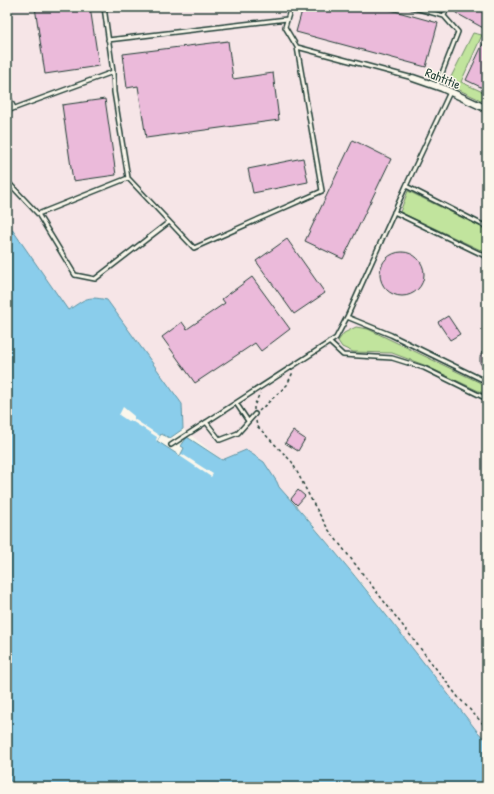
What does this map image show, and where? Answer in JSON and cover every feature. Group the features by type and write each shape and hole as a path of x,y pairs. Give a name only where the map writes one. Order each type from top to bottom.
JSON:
{"street":[{"name":"Rahtitie","path":"413,78 437,86 487,109"}],"lane":[{"path":"104,7 113,72 114,92 128,178 194,248 322,191 297,47 285,27 291,7"},
{"path":"411,7 444,16 458,32 437,86"},
{"path":"444,16 447,7"},
{"path":"108,40 287,19"},
{"path":"297,47 413,78"},
{"path":"7,111 113,72"},
{"path":"171,445 336,338 450,92"},
{"path":"7,94 14,108"},
{"path":"38,214 128,178"},
{"path":"7,181 38,214 75,275 95,279 169,222"},
{"path":"406,186 487,227"},
{"path":"394,212 487,257"},
{"path":"347,317 391,336 487,382"},
{"path":"329,342 343,355 392,358 424,368 487,398"},
{"path":"236,403 248,421"},
{"path":"206,422 220,440 238,433 255,414"}],"path":[{"path":"255,414 287,385 298,363"},
{"path":"264,385 254,406 257,426 292,462 328,529 458,697 487,728"}],"shaded area":[{"path":"7,7 487,7 487,742 370,593 279,487 277,482 246,450 222,460 183,429 182,404 107,300 85,299 68,310 7,222"}],"green space":[{"path":"473,33 482,35 461,82 487,94 487,103 455,88 449,81"},
{"path":"408,191 487,230 487,253 400,212"},
{"path":"356,327 368,329 487,386 487,395 424,365 392,353 353,352 342,347 338,341 344,333"}],"water":[{"path":"7,222 68,310 89,298 107,300 182,404 183,429 170,438 161,434 157,441 180,456 184,448 181,446 187,437 222,460 246,450 264,462 279,487 355,577 487,742 487,787 7,787 11,785 12,782 7,778"}],"pier":[{"path":"123,407 134,416 134,419 160,436 157,441 157,437 119,415"},
{"path":"182,454 213,474 211,477 180,456"}],"building":[{"path":"35,7 90,7 99,66 45,74"},
{"path":"303,7 380,7 438,23 426,67 296,32"},
{"path":"459,7 487,7 487,30 456,13"},
{"path":"487,35 487,90 466,80"},
{"path":"228,41 233,79 273,73 279,120 146,138 138,86 127,88 123,54"},
{"path":"105,99 116,175 73,181 62,105"},
{"path":"353,140 391,159 343,259 305,241"},
{"path":"303,158 308,182 253,193 248,169"},
{"path":"287,239 325,293 294,314 256,261"},
{"path":"398,252 406,252 411,253 418,258 423,265 423,283 418,290 411,295 398,296 390,293 383,286 380,278 380,270 383,262 390,255"},
{"path":"252,277 290,329 261,351 255,343 195,383 162,337 182,322 187,329 225,303 222,299"},
{"path":"448,316 460,334 450,340 438,322"},
{"path":"487,348 487,372 480,363 480,357 482,352"},
{"path":"293,431 305,439 298,451 285,443"},
{"path":"298,490 305,496 297,505 291,499"}]}
